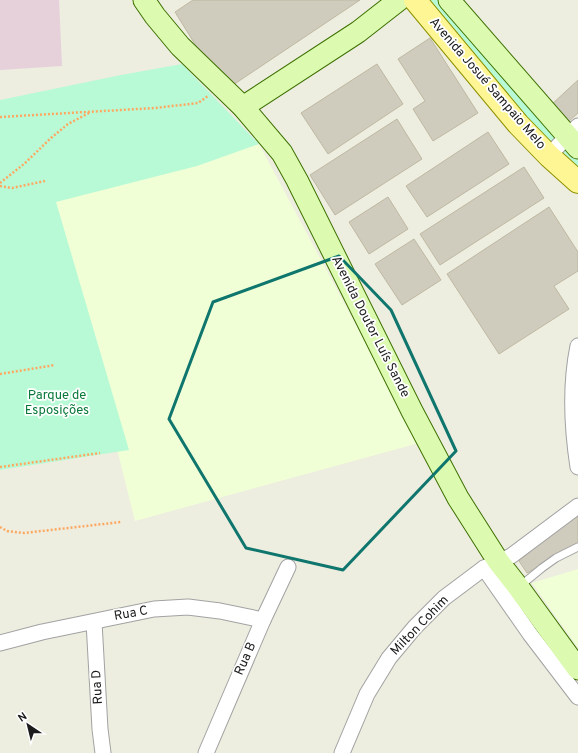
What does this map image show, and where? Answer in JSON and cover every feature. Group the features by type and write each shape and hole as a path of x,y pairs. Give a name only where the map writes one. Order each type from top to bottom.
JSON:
{"main road":[{"name":"Avenida Josué Sampaio Melo","path":"415,0 518,124 549,156 578,182"}],"street":[{"name":"Avenida Doutor Luís Sande","path":"144,0 180,46 243,107 274,143 286,160 491,565 519,588 578,669"},
{"path":"243,107 358,32 399,0"},
{"name":"Avenida Josué Sampaio Melo","path":"449,0 575,136"},
{"path":"549,156 575,136"},
{"path":"578,346 575,360 575,403 578,467"},
{"name":"Milton Cohim","path":"342,753 367,694 389,658 415,627 444,598 491,565 511,556 526,546 578,506"},
{"path":"491,565 530,634 578,697"},
{"name":"Rua B","path":"206,753 263,620 288,567"},
{"name":"Rua C","path":"0,643 110,617 154,610 188,607 220,611 263,620"},
{"name":"Rua D","path":"94,622 100,729 103,753"}],"lane":[{"path":"519,588 556,558 578,547"}],"path":[{"path":"0,117 155,108 198,103 221,87"},
{"path":"0,183 24,164 68,124 89,112"},
{"path":"0,186 12,188 44,181"},
{"path":"0,374 55,365"},
{"path":"0,467 100,453"},
{"path":"0,527 7,531 24,533 121,522"}],"highlighted area":[{"path":"339,256 391,310 456,451 343,570 246,548 169,419 213,302"}],"shaded area":[{"path":"0,0 59,0 62,66 0,70"},
{"path":"259,144 419,443 135,521 55,201"},
{"path":"578,569 578,648 532,583"}],"green space":[{"path":"415,0 449,0 578,148 578,182"},
{"name":"Parque de Esposições","path":"182,64 259,144 197,166 56,202 129,450 0,470 0,100"}],"building":[{"path":"193,0 360,0 230,87 216,78 175,12"},
{"path":"430,38 478,113 433,141 413,109 425,101 398,59"},
{"path":"377,64 403,104 328,154 301,113"},
{"path":"578,80 578,113 567,123 551,105"},
{"path":"397,119 422,159 335,215 310,175"},
{"path":"488,132 509,164 427,217 406,186"},
{"path":"524,167 544,198 440,265 420,234"},
{"path":"388,197 408,229 369,254 349,222"},
{"path":"549,207 578,252 578,271 554,286 569,309 499,354 447,274"},
{"path":"414,239 441,280 402,305 375,264"},
{"path":"578,512 578,543 527,573 519,561"}]}
